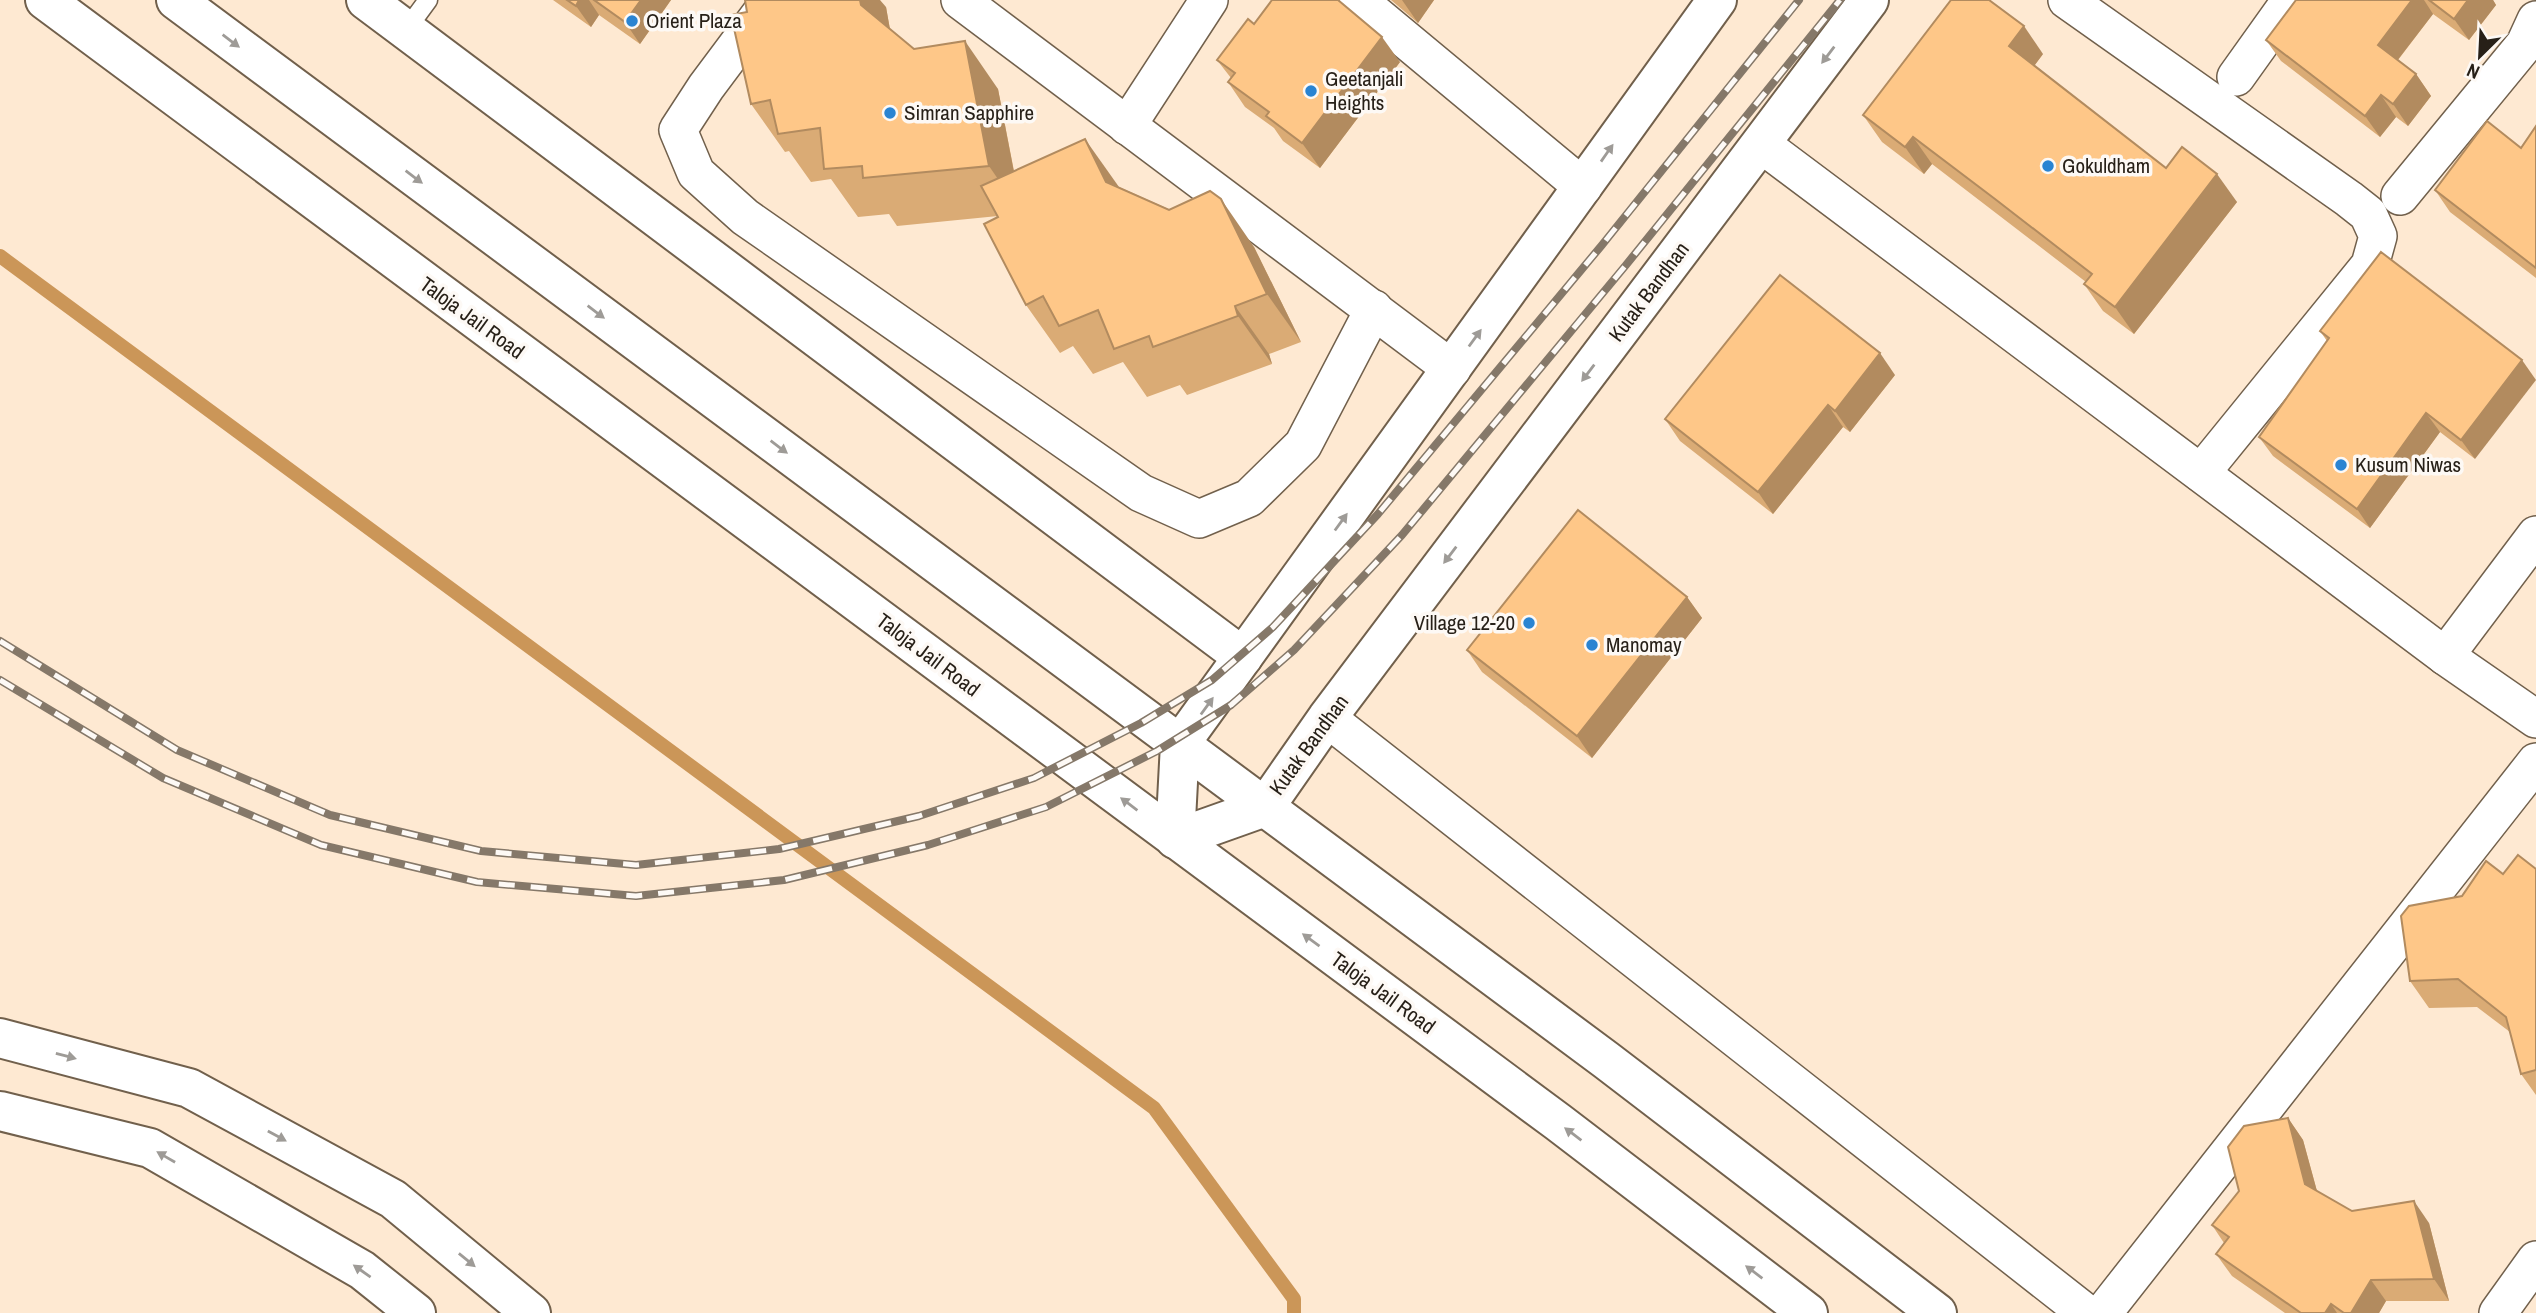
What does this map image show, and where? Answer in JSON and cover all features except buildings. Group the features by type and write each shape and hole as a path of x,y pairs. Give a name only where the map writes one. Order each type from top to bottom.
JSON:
{"main road":[{"name":"Taloja Jail Road","path":"45,0 1558,1122 1808,1313"},
{"path":"176,0 1606,1060 1937,1313"},
{"path":"366,0 1243,657"},
{"path":"1175,839 1180,744 1717,0"},
{"name":"Kutak Bandhan","path":"1175,839 1265,807 1327,718 1869,0"},
{"path":"0,1038 189,1088 393,1199 531,1313"},
{"path":"0,1111 150,1148 362,1270 416,1313"}],"street":[{"path":"771,0 706,87 678,130 696,173 744,217 1141,493 1199,519 1249,498 1303,444 1374,309"},
{"path":"960,0 1452,369"},
{"path":"1127,126 1209,0"},
{"path":"1359,0 1583,187"},
{"path":"2067,0 2349,199 2368,214 2378,236 2370,265 2201,473"},
{"path":"2236,77 2291,0"},
{"path":"2400,196 2525,44 2536,20"},
{"path":"1761,144 2445,656 2536,719"},
{"path":"2445,656 2536,536"},
{"path":"1327,718 2086,1313"},
{"path":"2103,1313 2536,762"},
{"path":"2498,1313 2536,1259"}],"lane":[{"path":"406,30 428,0"}],"waterway":[{"path":"0,256 1154,1108 1294,1299 1294,1313"}],"railway":[{"path":"0,641 177,750 330,815 481,851 636,865 779,849 919,816 1034,778 1141,723 1212,680 1273,627 1378,514 1602,245 1799,0"},
{"path":"0,680 163,778 321,845 477,882 636,896 784,880 928,845 1046,807 1157,751 1231,705 1294,650 1402,535 1626,265 1840,0"}],"place":[{"name":"Orient Plaza","path":"632,21"},
{"name":"Geetanjali Heights","path":"1311,91"},
{"name":"Simran Sapphire","path":"890,113"},
{"name":"Gokuldham","path":"2048,166"},
{"name":"Kusum Niwas","path":"2341,465"},
{"name":"Village 12-20","path":"1529,623"},
{"name":"Manomay","path":"1592,645"}]}
